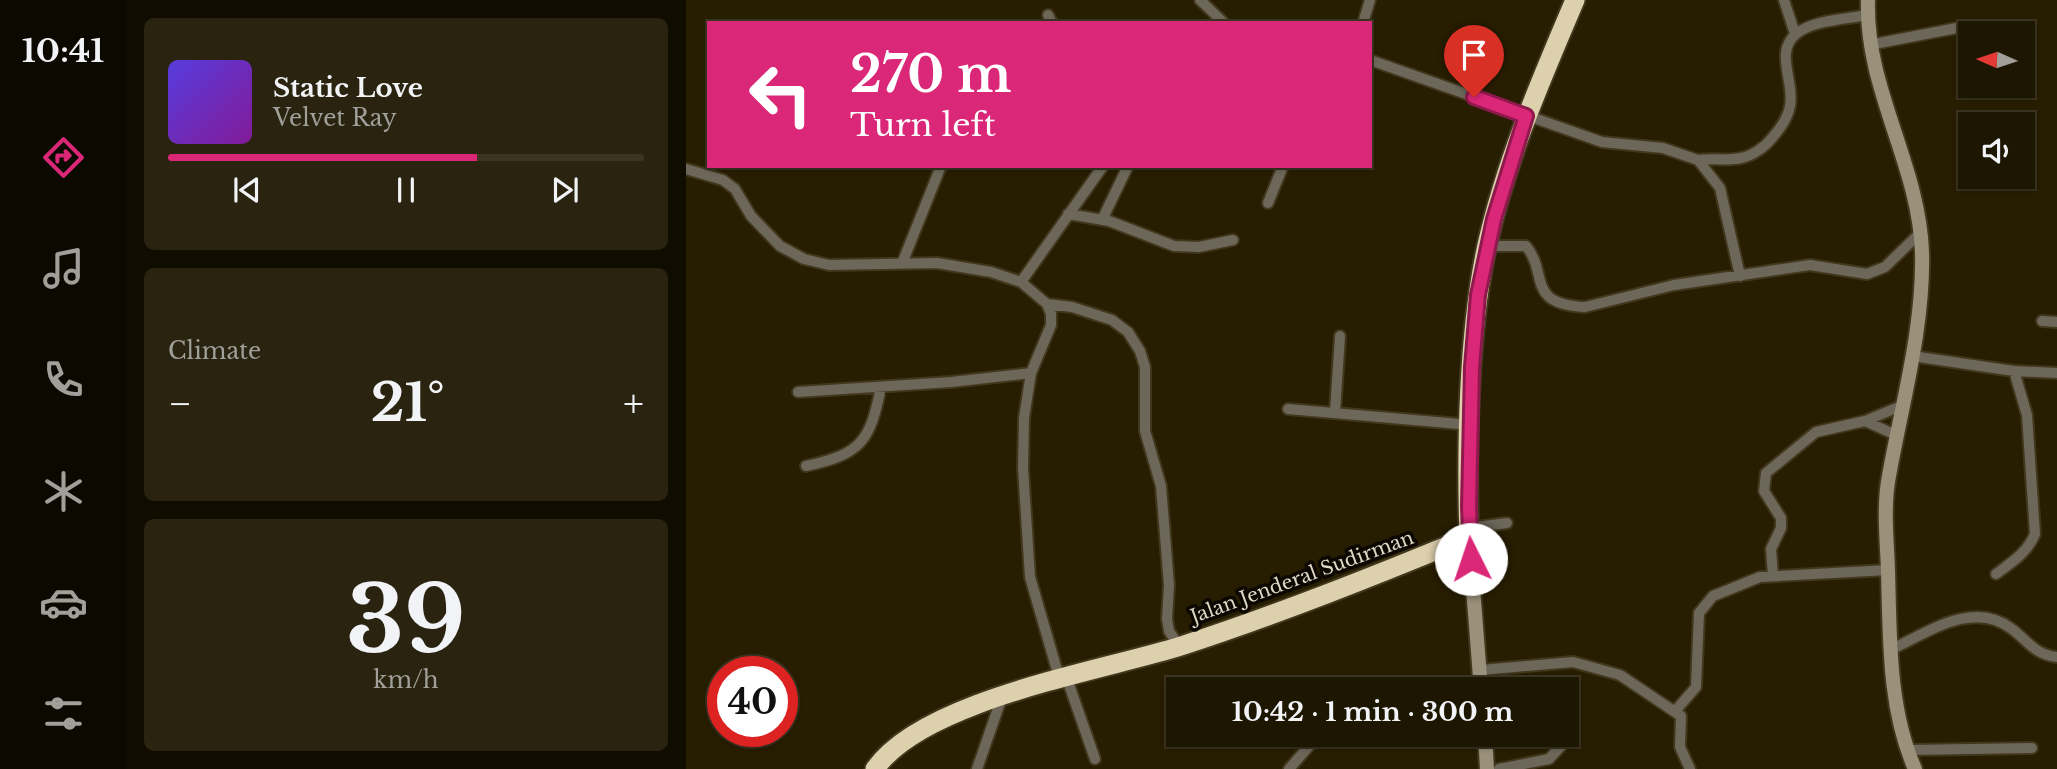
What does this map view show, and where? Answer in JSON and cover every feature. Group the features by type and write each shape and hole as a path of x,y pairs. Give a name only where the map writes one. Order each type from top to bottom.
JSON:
{"highway":[{"path":"1469,533 1478,295 1487,246 1526,116 1575,0"},
{"name":"Jalan Jenderal Sudirman","path":"874,769 898,745 933,725 1002,697 1063,677 1179,646 1326,596 1469,533"}],"main road":[{"path":"1868,7 1869,45 1876,80 1916,209 1920,233 1921,271 1912,355 1886,495 1890,650 1908,750 1915,769"},
{"path":"1469,533 1481,677"},
{"path":"1486,747 1487,769"}],"street":[{"path":"1200,0 1222,21"},
{"path":"1364,21 1370,0"},
{"path":"1784,0 1795,34"},
{"path":"1372,61 1602,142 1663,148 1698,160 1746,157 1769,142 1783,125 1790,106 1791,86 1785,61 1787,45 1795,34 1868,7"},
{"path":"1869,45 1958,28"},
{"path":"1698,160 1720,188 1740,275"},
{"path":"903,261 940,168"},
{"path":"1021,282 1099,168"},
{"path":"1102,220 1127,168"},
{"path":"1268,203 1282,168"},
{"path":"686,169 723,180 735,190 751,216 780,246 804,259 829,265 903,261 937,263 991,272 1021,282 1047,304 1052,314 1051,325 1031,373 1024,418 1025,536 1030,577 1063,677 1095,759"},
{"path":"1068,214 1102,220 1143,232 1174,246 1199,247 1233,240"},
{"path":"1487,246 1526,246 1542,289 1558,302 1571,306 1601,305 1674,285 1818,264 1867,274 1885,268 1920,233"},
{"path":"1047,304 1072,307 1112,320 1128,332 1140,351 1145,367 1145,431 1161,486 1170,585 1167,619 1169,631 1179,646"},
{"path":"2042,321 2057,322"},
{"path":"1335,412 1340,336"},
{"path":"1912,355 2014,371 2057,373"},
{"path":"1996,574 2030,546 2035,534 2027,415 2014,371"},
{"path":"798,392 1031,373"},
{"path":"806,466 840,459 855,450 874,419 881,387"},
{"path":"1773,576 1771,549 1781,528 1781,518 1764,491 1766,474 1816,432 1865,421 1901,406"},
{"path":"1288,409 1471,425"},
{"path":"1865,421 1898,436"},
{"path":"1469,533 1507,523"},
{"path":"1676,710 1696,687 1699,613 1713,596 1755,579 1773,576 1888,570"},
{"path":"1890,650 1951,621 1975,617 2009,627 2032,650 2057,657"},
{"path":"1481,670 1573,662 1620,676 1676,710 1681,716 1680,747 1690,769"},
{"path":"977,769 1002,697"},
{"path":"1289,769 1309,747"},
{"path":"1499,769 1549,760 1560,747"},
{"path":"1908,750 2032,748"}],"route":[{"path":"1471,559 1469,506 1472,367 1478,295 1494,219 1526,116 1474,97"}]}
